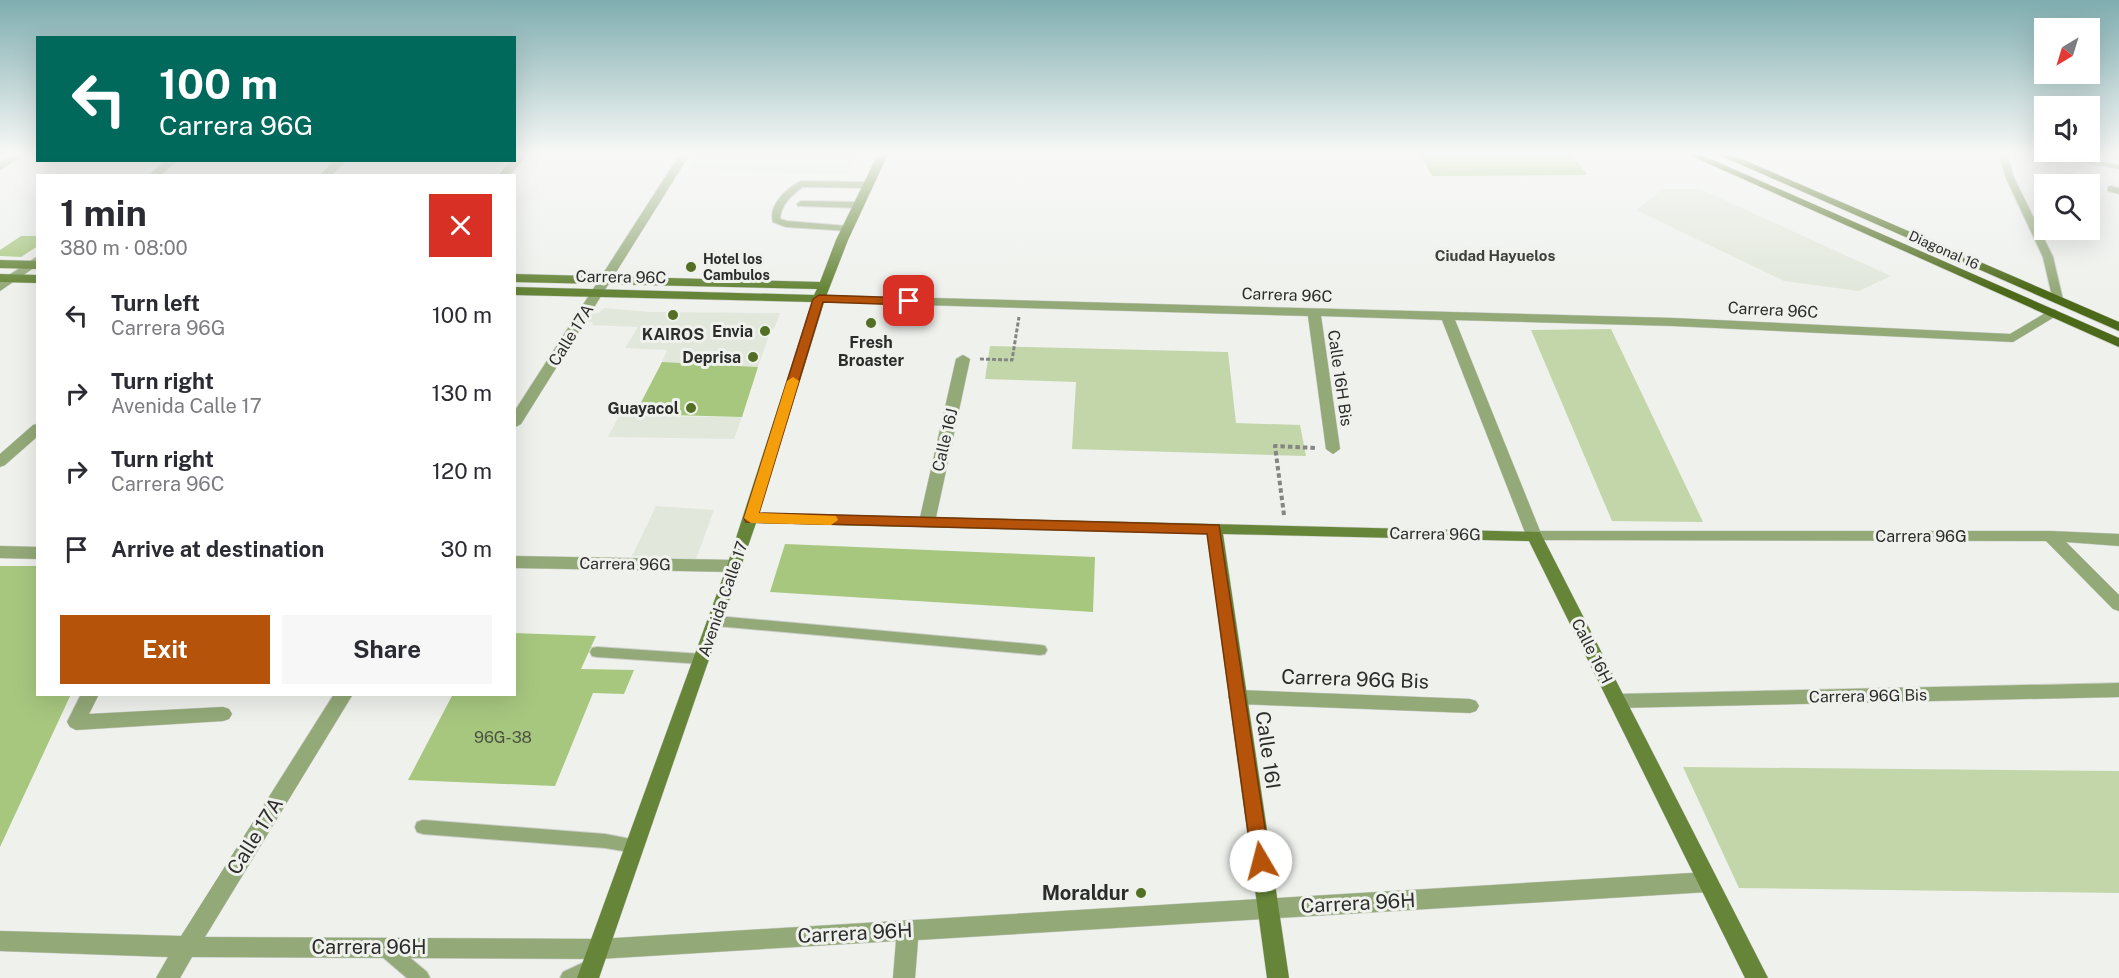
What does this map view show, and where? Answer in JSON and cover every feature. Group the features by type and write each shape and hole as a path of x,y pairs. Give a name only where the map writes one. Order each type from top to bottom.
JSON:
{"main road":[{"name":"Diagonal 16","path":"1795,200 2119,343"},
{"name":"Diagonal 16","path":"1827,200 2119,327"}],"street":[{"name":"Calle 17A","path":"516,421 657,200"},
{"name":"Avenida Calle 17","path":"593,965 735,566 821,293 861,200"},
{"path":"0,264 35,263"},
{"path":"0,286 6,278 35,263"},
{"path":"6,278 36,279"},
{"name":"Carrera 96C","path":"516,278 1021,304 1685,322 2013,338 2052,313"},
{"name":"Carrera 96C","path":"516,291 821,293"},
{"name":"Calle 16H Bis","path":"1314,312 1333,449"},
{"name":"Calle 16H","path":"1447,316 1534,536 1757,978"},
{"name":"Calle 16J","path":"927,522 963,359"},
{"path":"0,462 36,430"},
{"name":"Carrera 96G","path":"751,518 1534,536 2050,536 2119,540"},
{"name":"Calle 16I","path":"1214,529 1278,978"},
{"path":"2050,536 2119,605"},
{"path":"0,552 36,553"},
{"name":"Carrera 96G","path":"516,562 735,566"},
{"name":"Carrera 96G Bis","path":"1617,701 2119,690"},
{"path":"89,696 76,722 223,714"},
{"name":"Calle 17A","path":"167,978 184,947 343,696"},
{"name":"Carrera 96G Bis","path":"1237,697 1470,706"},
{"name":"Carrera 96H","path":"0,941 184,947 384,947 593,965 908,930 1708,882"},
{"path":"904,978 908,930"}],"lane":[{"path":"786,200 775,215 776,220 782,223 847,229"},
{"path":"2020,200 2048,257 2058,300"},
{"path":"801,204 858,205"},
{"path":"716,621 1040,650"},
{"path":"597,652 702,658"},
{"path":"423,827 605,841 636,846"},
{"path":"384,947 421,978"},
{"path":"569,978 593,965"}],"path":[{"path":"963,359 1012,360 1021,304"},
{"path":"1286,530 1275,446 1333,449"}],"shaded area":[{"path":"1649,200 1723,200 1891,276 1859,291 1784,281 1636,210"},
{"path":"605,308 648,312 780,313 774,329 771,330 758,367 662,362 667,350 625,348 638,327 592,325 593,322 587,322 591,314 598,313"},
{"path":"619,416 742,417 734,439 608,437"},
{"path":"656,506 714,510 696,559 632,556"}],"green space":[{"path":"1611,329 1703,522 1612,521 1531,330"},
{"path":"990,346 1228,352 1236,423 1300,425 1306,456 1072,449 1076,382 985,379"},
{"path":"1683,767 2119,771 2119,893 1739,888"}],"building":[{"path":"21,236 36,236 36,247 21,257 0,256 0,250"},
{"path":"662,362 758,367 742,417 635,414"},
{"path":"785,544 1095,557 1093,612 770,592"},
{"path":"0,566 36,566 36,696 70,696 0,847"},
{"path":"516,633 596,636 581,669 634,670 624,694 593,693 555,786 408,780 452,696 516,696"}],"slow traffic":[{"path":"793,381 751,518 831,520"}],"place":[{"name":"Hotel los Cambulos","path":"691,267"},
{"name":"KAIROS","path":"673,315"},
{"name":"Fresh Broaster","path":"871,323"},
{"name":"Envia","path":"765,331"},
{"name":"Deprisa","path":"753,357"},
{"name":"Guayacol","path":"691,408"},
{"name":"Moraldur","path":"1141,893"}],"district":[{"name":"Ciudad Hayuelos","path":"1495,255"}],"route":[{"path":"909,301 819,299 751,518 1214,529 1261,861"}]}
